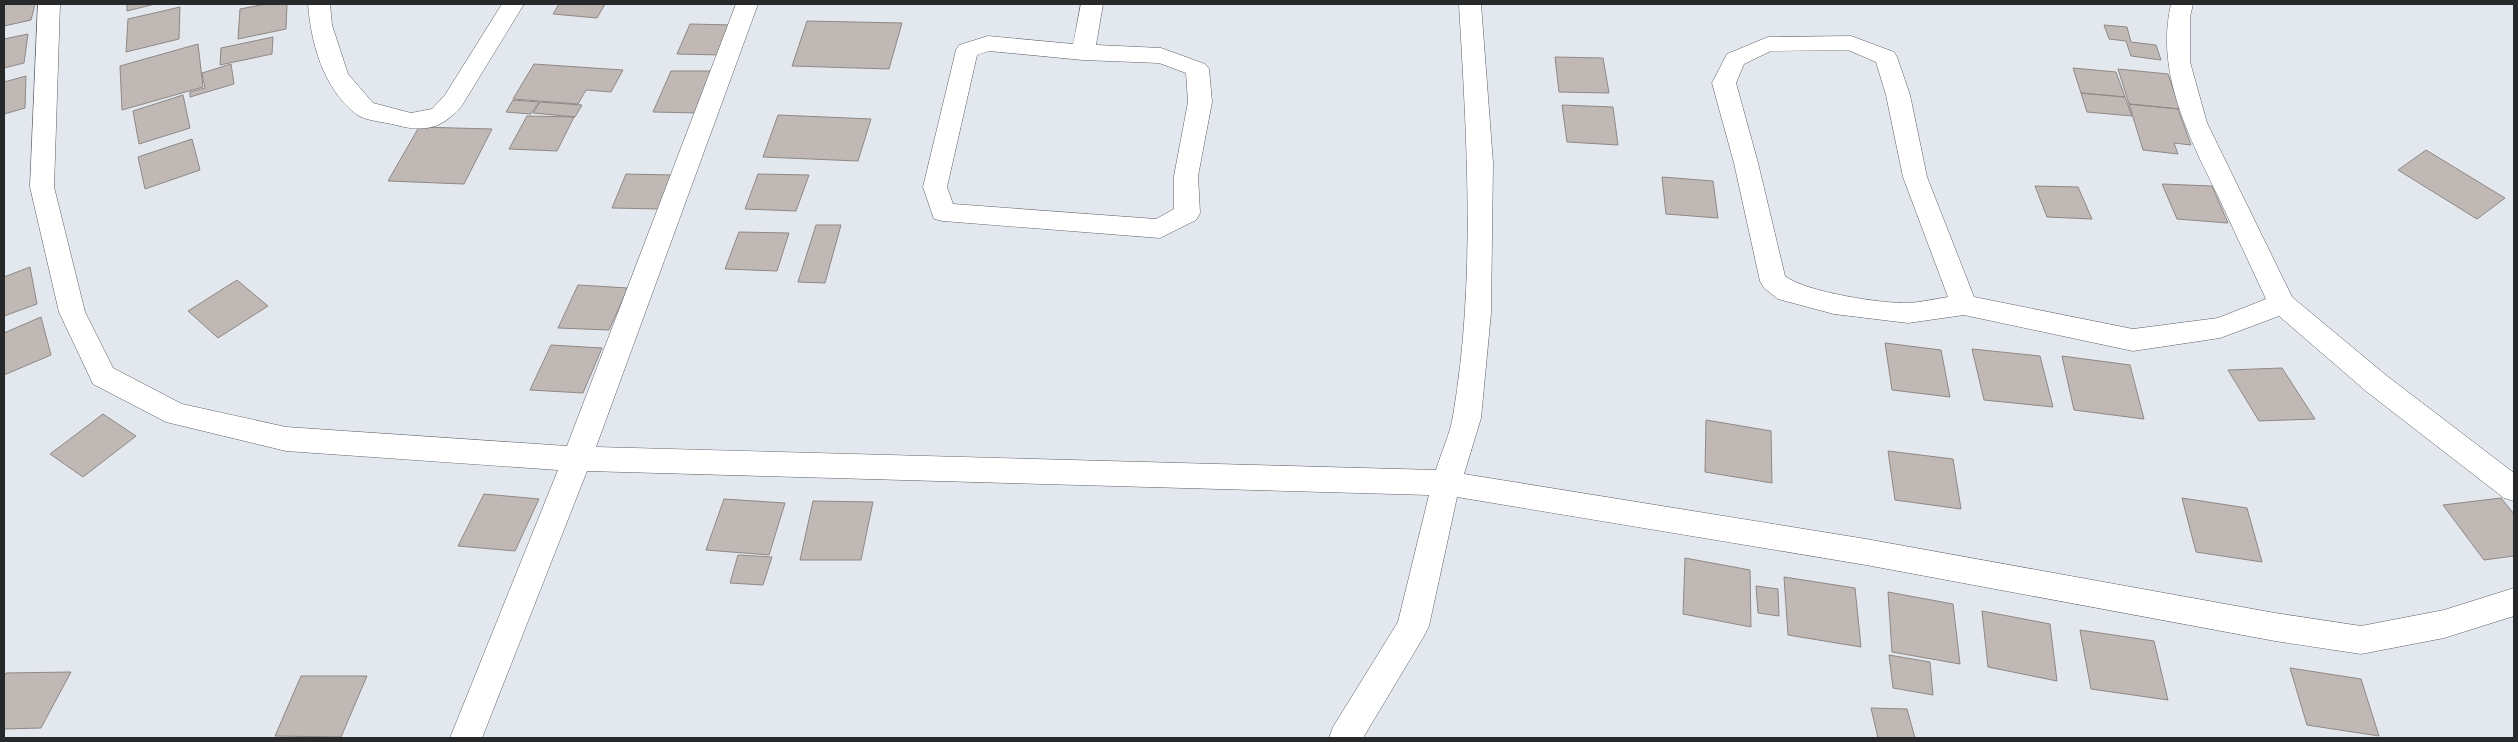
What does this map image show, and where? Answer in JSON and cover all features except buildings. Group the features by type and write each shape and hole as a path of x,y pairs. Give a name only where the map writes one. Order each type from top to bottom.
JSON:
{"street":[{"path":"49,4 42,187 72,312 103,376 176,414 286,439 577,459 1446,483 1866,552 2275,627 2361,640 2444,624 2514,602"},
{"path":"319,4 321,25 337,77 365,109 411,121 426,120 440,115 454,101 513,4"},
{"path":"466,738 577,459 747,4"},
{"path":"1083,52 1092,4"},
{"path":"1345,738 1413,626 1446,483 1467,418 1478,313 1481,163 1470,4"},
{"path":"2182,4 2179,17 2179,62 2195,124 2282,304 2377,384 2514,489"},
{"path":"988,43 1083,52 1162,56 1197,69 1200,102 1186,176 1187,213 1160,229 943,212 935,187 967,50 988,43"},
{"path":"1964,305 1915,177 1898,95 1886,57 1851,43 1768,44 1735,60 1724,83 1746,164 1773,281 1787,292 1834,304 1908,313 1964,305 2133,340 2220,328 2282,304"}]}
